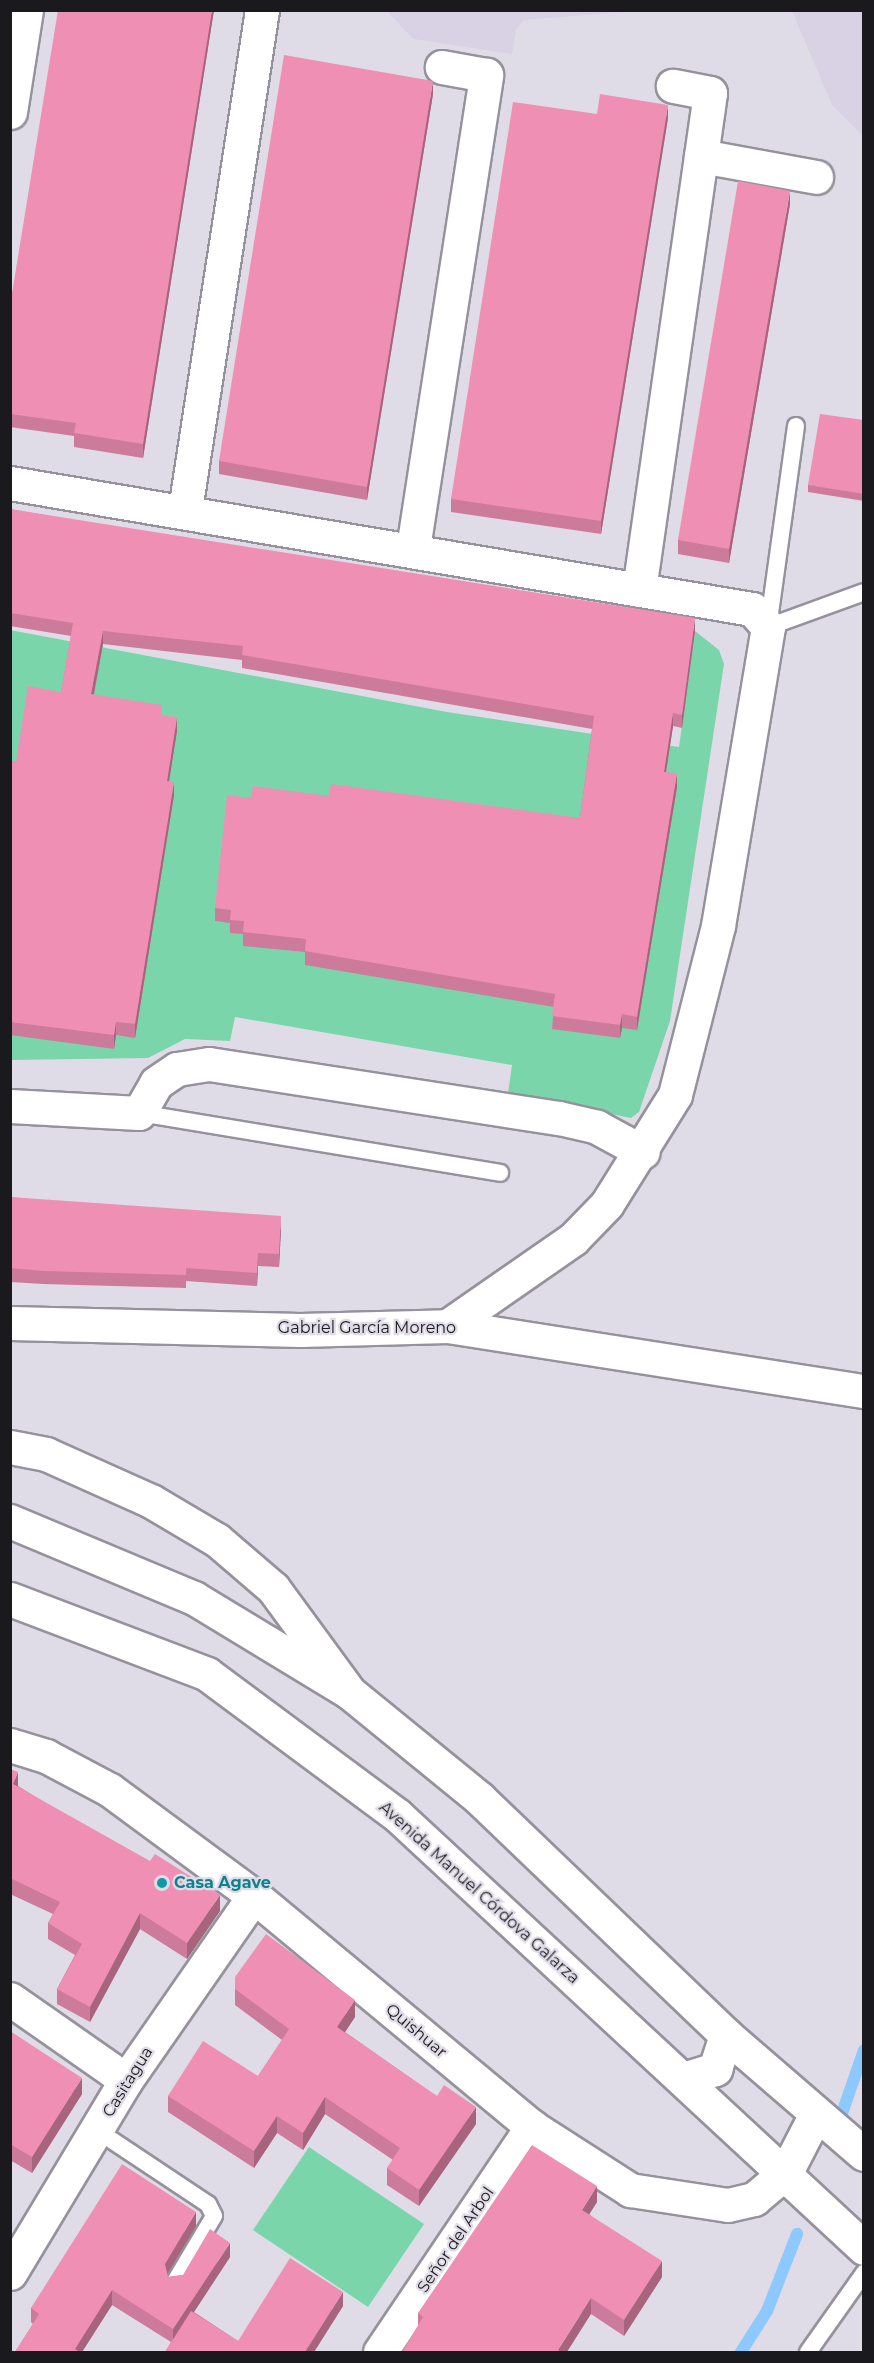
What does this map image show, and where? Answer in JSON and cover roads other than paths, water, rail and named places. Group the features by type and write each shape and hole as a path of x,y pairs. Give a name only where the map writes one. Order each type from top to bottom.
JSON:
{"street":[{"path":"10,112 26,10"},
{"path":"185,510 262,10"},
{"path":"412,548 486,75 442,67"},
{"path":"639,590 710,93 673,86"},
{"path":"701,156 816,177"},
{"path":"10,483 412,548 752,609 768,627 717,926 675,1095 643,1152 607,1204 573,1239 448,1326"},
{"path":"10,1106 139,1113 163,1078 177,1069 209,1065 559,1118 597,1127 643,1152"},
{"name":"Gabriel García Moreno","path":"10,1323 300,1330 448,1326 864,1391"},
{"path":"10,1447 46,1454 140,1496 217,1540 273,1588 349,1692"},
{"path":"10,1521 194,1598 349,1692 480,1799 726,2035 864,2154"},
{"name":"Avenida Manuel Córdova Galarza","path":"10,1599 207,1674 397,1815 786,2172 864,2248"},
{"name":"Quishuar","path":"10,1745 46,1756 110,1790 254,1896 532,2127 630,2190 728,2205 754,2199 786,2172 816,2114"},
{"name":"Casitagua","path":"10,2272 98,2131 126,2080 254,1896"},
{"path":"10,1999 126,2080"},
{"path":"683,2079 714,2069 726,2035"},
{"name":"Señor del Arbol","path":"380,2352 532,2127"}],"lane":[{"path":"796,426 768,627 864,592"},
{"path":"139,1113 500,1173"},
{"path":"98,2131 208,2204 214,2216 174,2283"},
{"path":"808,2352 864,2273"}],"waterway":[{"path":"838,2125 864,2050"},
{"path":"741,2352 767,2311 797,2234"}],"place":[{"name":"Casa Agave","path":"162,1883"}]}
